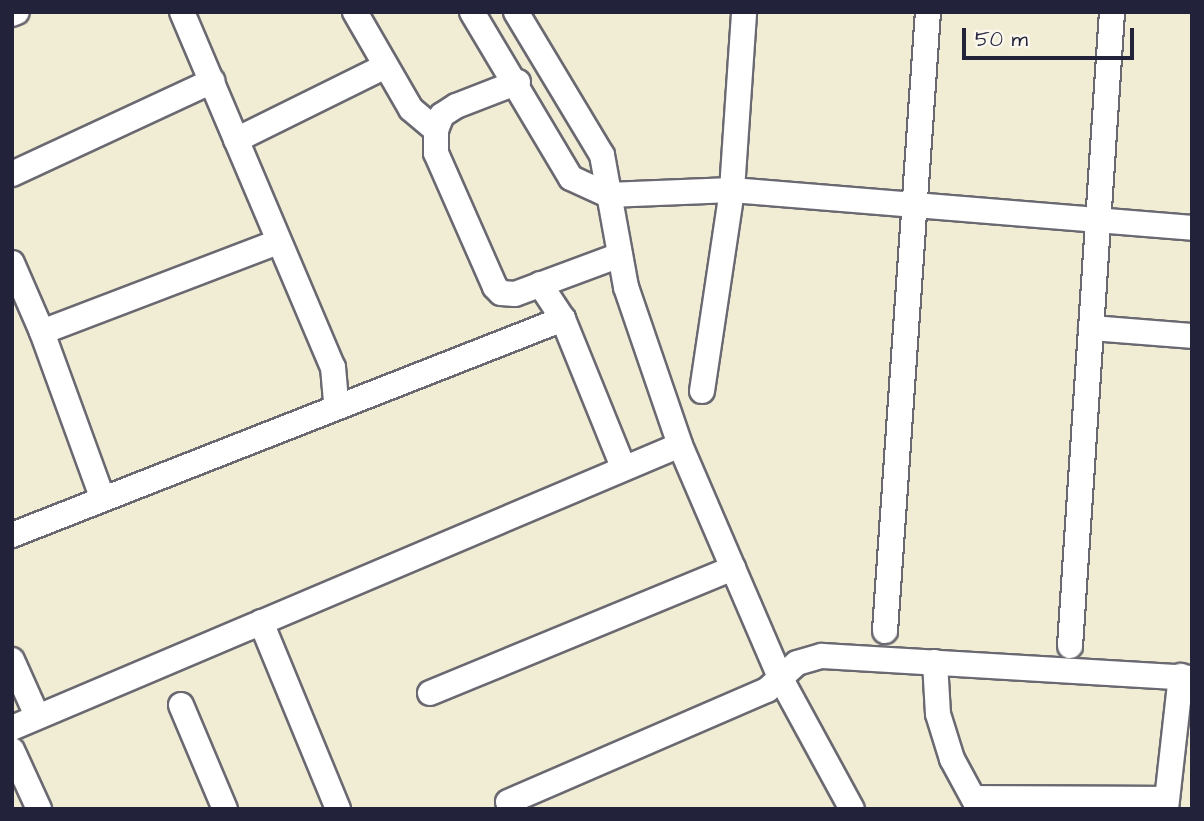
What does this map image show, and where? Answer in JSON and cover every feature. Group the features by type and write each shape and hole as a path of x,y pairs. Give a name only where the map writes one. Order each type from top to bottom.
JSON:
{"street":[{"path":"182,12 333,367 336,404"},
{"path":"355,12 411,109 436,130"},
{"path":"472,12 518,82 571,178 608,195 732,190 1192,228"},
{"path":"516,12 602,155 620,256 640,332 680,445 780,679 846,807"},
{"path":"702,391 732,190 744,12"},
{"path":"885,631 928,12"},
{"path":"1070,646 1112,12"},
{"path":"236,140 386,65"},
{"path":"12,174 212,81"},
{"path":"518,82 456,106 442,115 436,130 436,153 495,287 501,293 515,294 620,256"},
{"path":"43,332 278,242"},
{"path":"12,263 43,332 102,497"},
{"path":"540,284 563,319 623,467"},
{"path":"12,535 336,404 563,319"},
{"path":"1091,328 1192,335"},
{"path":"12,728 680,445"},
{"path":"430,693 733,568"},
{"path":"261,622 338,809"},
{"path":"508,802 767,690 797,663 822,656 935,662 1186,677 1166,804 977,804 952,759 938,714 935,662"},
{"path":"12,660 37,716"},
{"path":"181,705 225,809"},
{"path":"12,750 38,809"}]}
